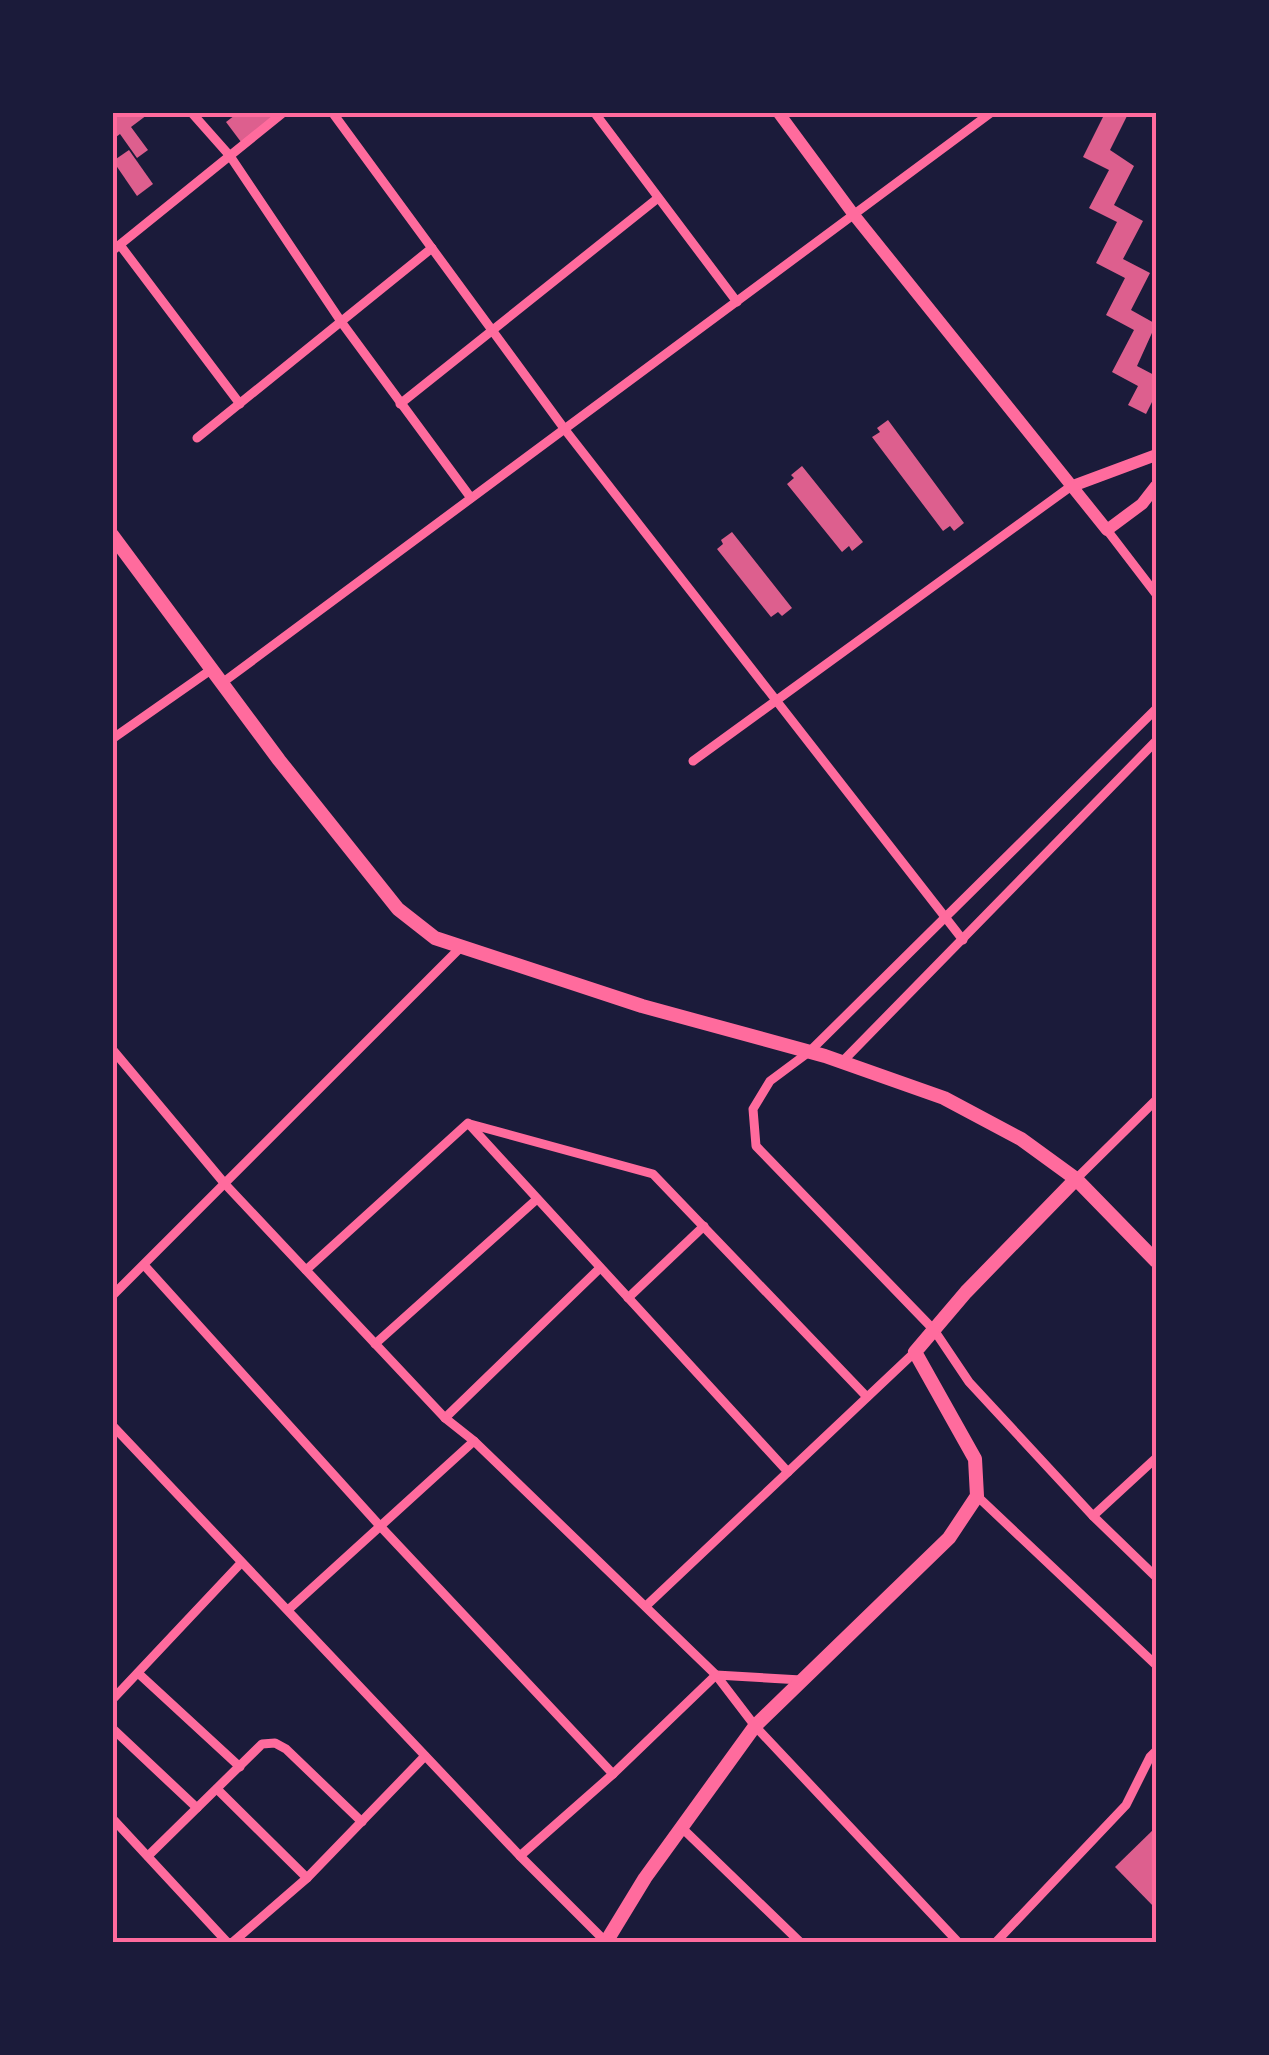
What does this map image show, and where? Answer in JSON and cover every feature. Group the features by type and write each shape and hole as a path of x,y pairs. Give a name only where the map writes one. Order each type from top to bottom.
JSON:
{"main road":[{"path":"778,112 854,215 1107,530 1142,504 1156,486"},
{"path":"1070,487 1156,455"},
{"path":"112,535 222,684 398,909 435,938 642,1006 842,1062 944,1098 1021,1139 1076,1179 1156,1261"},
{"path":"606,1942 645,1878 754,1726 949,1538 977,1496 976,1459 915,1352 1076,1179"}],"street":[{"path":"240,404 116,248 284,112"},
{"path":"332,112 566,431 963,940"},
{"path":"594,112 737,302"},
{"path":"222,684 992,112"},
{"path":"195,114 230,156 342,322 471,498"},
{"path":"400,404 658,198"},
{"path":"197,438 432,248"},
{"path":"693,761 1070,487"},
{"path":"1107,530 1156,594"},
{"path":"112,739 212,670"},
{"path":"1156,709 810,1052 770,1081 752,1109 756,1146 934,1330 969,1382 1156,1578"},
{"path":"842,1062 1156,742"},
{"path":"112,1296 461,946"},
{"path":"112,1049 225,1184 445,1418 474,1441 716,1675 754,1726 958,1942"},
{"path":"1076,1179 1156,1100"},
{"path":"306,1270 468,1123"},
{"path":"468,1123 788,1472"},
{"path":"468,1123 654,1174 868,1396"},
{"path":"375,1344 537,1199"},
{"path":"628,1298 704,1226"},
{"path":"144,1265 612,1774"},
{"path":"445,1418 600,1268"},
{"path":"646,1606 915,1352"},
{"path":"112,1425 606,1942"},
{"path":"288,1610 474,1441"},
{"path":"1093,1516 1156,1458"},
{"path":"977,1496 1156,1665"},
{"path":"112,1700 241,1563"},
{"path":"138,1673 240,1766"},
{"path":"520,1856 716,1675 804,1680"},
{"path":"112,1728 197,1808"},
{"path":"148,1856 262,1744 275,1742 362,1822"},
{"path":"996,1942 1126,1805 1156,1751"},
{"path":"112,1818 230,1942 308,1878 425,1756"},
{"path":"217,1789 308,1878"},
{"path":"682,1828 800,1942"}],"building":[{"path":"112,112 151,112 131,127 148,150 137,158 120,134 112,140"},
{"path":"239,112 270,112 274,117 241,142 226,122"},
{"path":"1099,112 1129,112 1110,150 1134,166 1114,205 1143,221 1123,259 1150,273 1131,310 1156,324 1137,366 1156,376 1156,394 1146,414 1128,405 1138,386 1112,372 1134,330 1106,315 1125,278 1096,263 1117,222 1089,208 1109,170 1083,157 1104,115"},
{"path":"129,150 153,184 137,196 113,161"},
{"path":"888,420 964,523 954,531 950,526 943,531 872,437"},
{"path":"802,466 863,542 852,551 849,546 842,552 787,484"},
{"path":"732,532 792,608 782,616 778,612 771,617 717,549"},
{"path":"1156,1827 1156,1909 1115,1867"}]}
